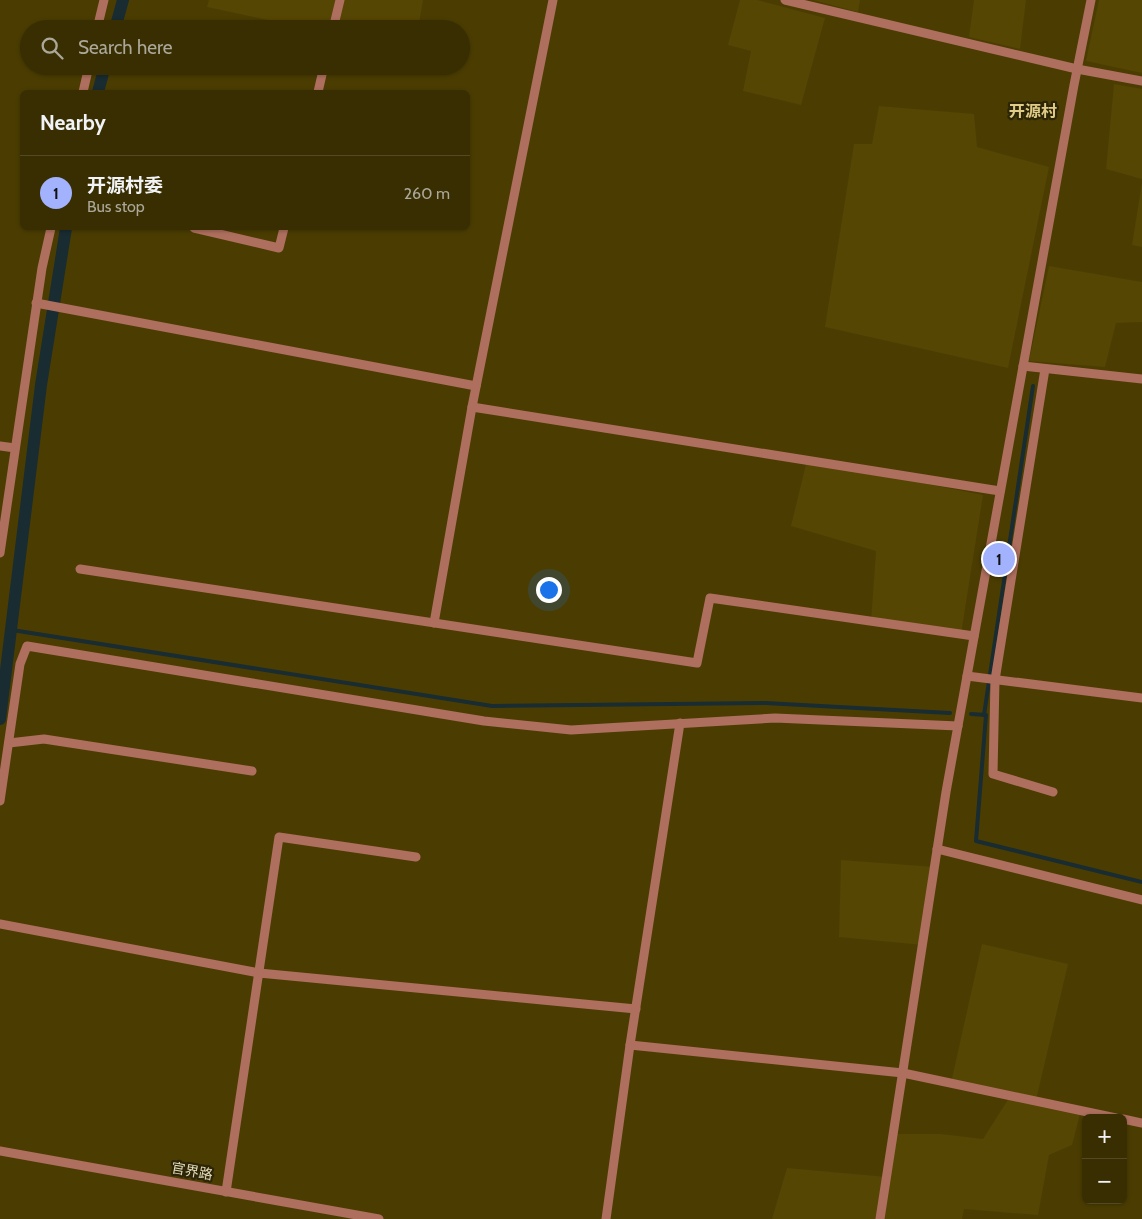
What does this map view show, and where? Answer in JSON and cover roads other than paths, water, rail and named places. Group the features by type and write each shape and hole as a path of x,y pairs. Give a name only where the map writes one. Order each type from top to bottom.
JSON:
{"street":[{"path":"99,20 104,0"},
{"path":"335,20 340,0"},
{"path":"434,623 476,386 553,0"},
{"path":"785,0 1077,69 1142,81"},
{"path":"880,1219 937,849 958,726 1091,0"},
{"path":"83,90 87,75"},
{"path":"318,90 322,75"},
{"path":"0,553 42,268 51,230"},
{"path":"202,230 279,248 284,230"},
{"path":"37,303 476,386"},
{"path":"1023,366 1142,379"},
{"path":"1045,369 995,680 993,774 1053,792"},
{"path":"472,407 1000,491"},
{"path":"0,446 14,448"},
{"path":"80,568 697,663 710,598 974,636"},
{"path":"0,801 20,664 28,646 484,721 571,730 775,718 958,726"},
{"path":"967,676 1142,698"},
{"path":"606,1219 630,1045 680,723"},
{"path":"9,743 44,739 252,771"},
{"path":"226,1192 280,838 416,857"},
{"path":"937,849 1142,900"},
{"path":"0,924 259,973 636,1009"},
{"path":"630,1045 903,1072 1097,1114"},
{"path":"1127,1120 1142,1123"},
{"name":"官界路","path":"0,1151 379,1219"}],"waterway":[{"path":"117,20 123,0"},
{"path":"99,90 103,75"},
{"path":"0,719 41,385 66,230"},
{"path":"984,715 1033,386"},
{"path":"12,630 492,706 765,703 950,713"},
{"path":"971,714 986,715 976,841 1142,882"}],"place":[{"name":"开源村委","path":"999,559"}],"district":[{"name":"开源村","path":"1033,111"}]}
